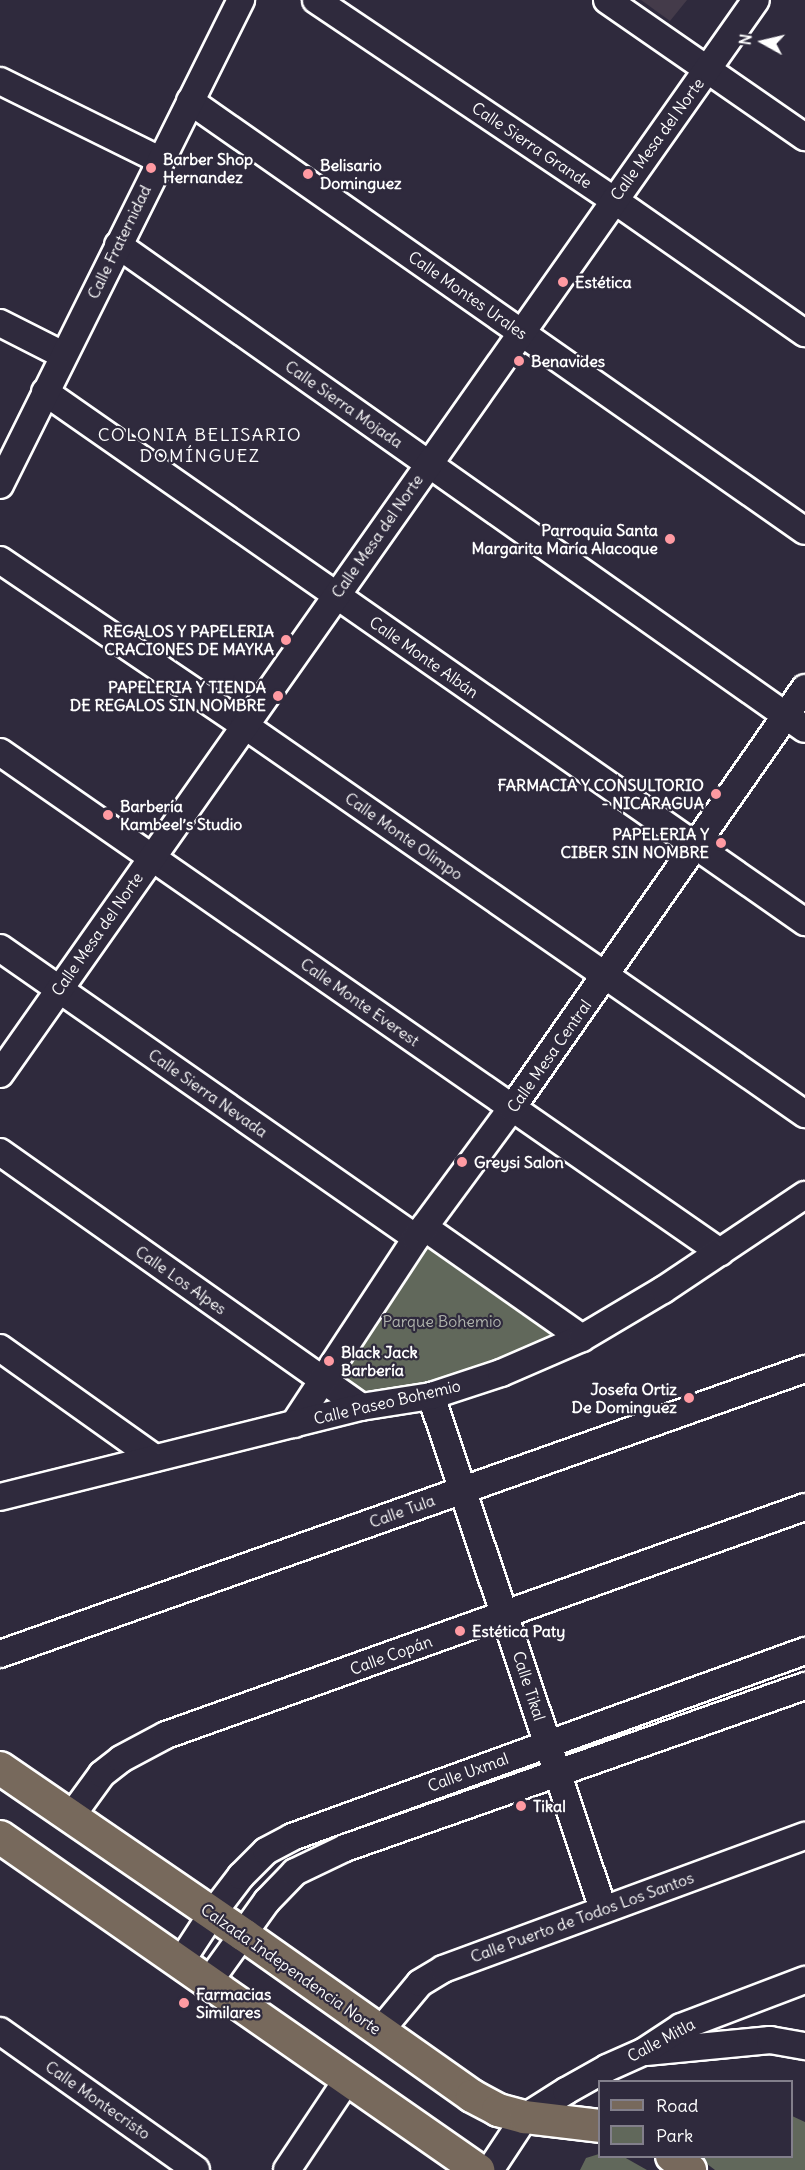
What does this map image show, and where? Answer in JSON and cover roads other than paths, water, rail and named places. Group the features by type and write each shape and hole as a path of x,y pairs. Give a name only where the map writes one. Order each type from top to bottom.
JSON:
{"main road":[{"name":"Calzada Independencia Norte","path":"0,1768 244,1935 472,2096 498,2110 525,2117 598,2126"},
{"path":"0,1837 478,2170"},
{"path":"673,2158 690,2170"}],"street":[{"name":"Calle Fraternidad","path":"0,485 241,0"},
{"name":"Calle Sierra Grande","path":"316,0 614,200 805,333"},
{"path":"607,0 805,137"},
{"name":"Calle Mesa del Norte","path":"0,1074 520,332 756,0"},
{"path":"0,81 160,160"},
{"name":"Calle Montes Urales","path":"190,101 805,531"},
{"name":"Calle Sierra Mojada","path":"118,245 796,722"},
{"path":"0,323 63,355"},
{"name":"Calle Monte Albán","path":"45,392 805,922"},
{"name":"Calle Monte Olimpo","path":"0,560 244,725 805,1114"},
{"name":"Calle Mesa Central","path":"294,1424 420,1233 512,1108 694,845 796,722 805,688"},
{"name":"Calle Monte Everest","path":"0,752 720,1252"},
{"name":"Calle Sierra Nevada","path":"0,948 420,1233 582,1338"},
{"name":"Calle Los Alpes","path":"0,1152 361,1407"},
{"name":"Calle Paseo Bohemio","path":"0,1497 361,1407 431,1396 501,1373 582,1338 805,1196"},
{"path":"0,1348 155,1458"},
{"name":"Calle Tula","path":"0,1654 805,1369"},
{"name":"Calle Tikal","path":"431,1396 603,1909"},
{"name":"Calle Copán","path":"70,1818 102,1774 121,1759 166,1735 805,1507"},
{"name":"Calle Uxmal","path":"180,1963 212,1914 241,1876 266,1851 292,1837 548,1742 805,1651"},
{"name":"Calle Uxmal","path":"208,1983 267,1901 296,1872 345,1848 805,1686"},
{"name":"Calle Puerto de Todos Los Santos","path":"380,2031 420,1983 442,1969 805,1836"},
{"name":"Calle Mitla","path":"525,2117 607,2068 643,2052 681,2027 805,1980"},
{"name":"Calle Montecristo","path":"0,2031 196,2170"},
{"path":"643,2052 770,2040 805,2046"},
{"path":"287,2170 346,2079"},
{"path":"490,2170 525,2117"}],"place":[{"name":"Barber Shop Hernandez","path":"151,168"},
{"name":"Belisario Dominguez","path":"308,174"},
{"name":"Estética","path":"563,282"},
{"name":"Benavides","path":"519,361"},
{"name":"Parroquia Santa Margarita María Alacoque","path":"670,539"},
{"name":"REGALOS Y PAPELERIA CRACIONES DE MAYKA","path":"286,640"},
{"name":"PAPELERIA Y TIENDA DE REGALOS SIN NOMBRE","path":"278,696"},
{"name":"FARMACIA Y CONSULTORIO - NICARAGUA","path":"716,794"},
{"name":"Barbería Kambeel’s Studio","path":"108,815"},
{"name":"PAPELERIA Y CIBER SIN NOMBRE","path":"721,843"},
{"name":"Greysi Salon","path":"462,1162"},
{"name":"Black Jack Barbería","path":"329,1361"},
{"name":"Josefa Ortiz De Dominguez","path":"689,1398"},
{"name":"Estética Paty","path":"460,1631"},
{"name":"Tikal","path":"521,1806"},
{"name":"Farmacias Similares","path":"184,2003"}],"district":[{"name":"COLONIA BELISARIO DOMÍNGUEZ","path":"200,446"}],"park label":[{"name":"Parque Bohemio","path":"442,1321"}]}
